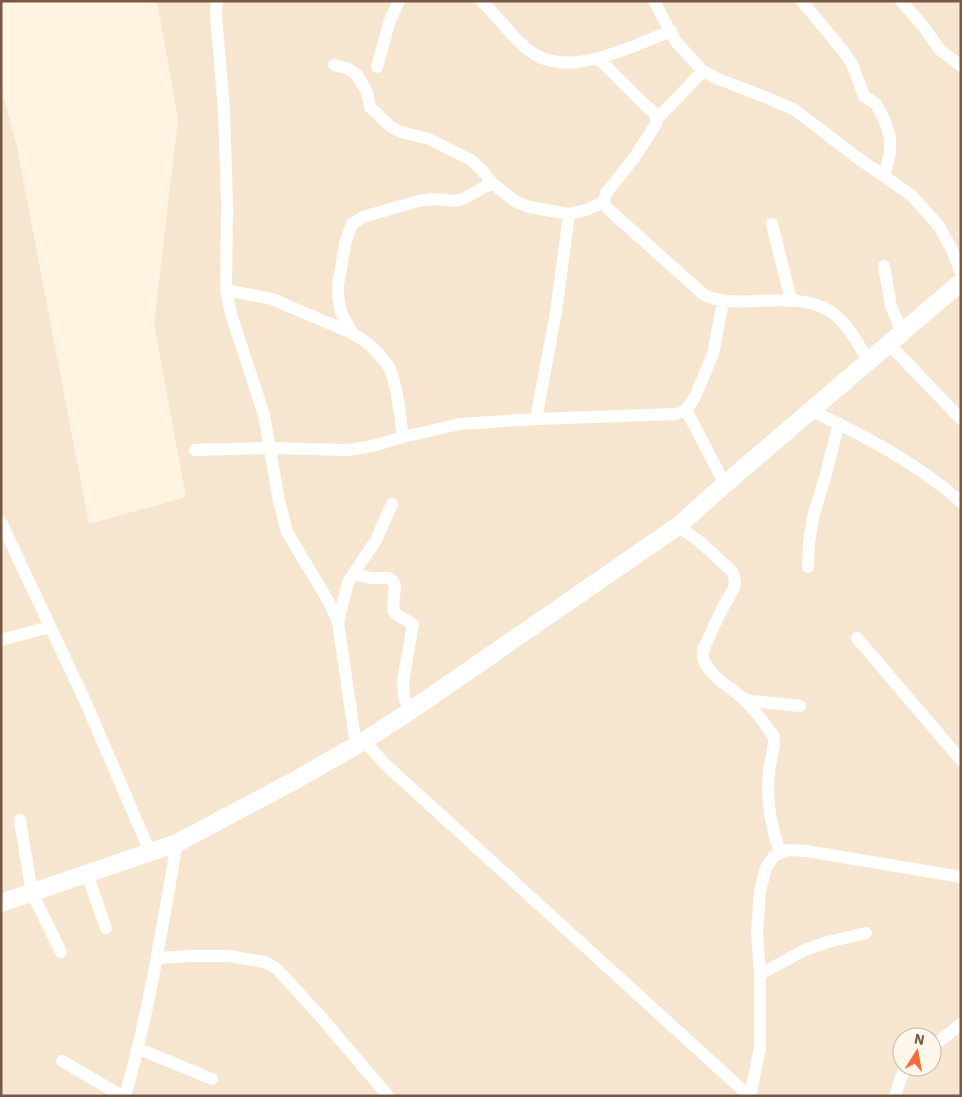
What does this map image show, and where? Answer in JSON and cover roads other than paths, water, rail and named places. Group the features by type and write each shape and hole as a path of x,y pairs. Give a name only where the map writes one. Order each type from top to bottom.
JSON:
{"street":[{"path":"218,1 216,15 224,110 227,203 226,290 231,314 264,415 268,448 287,532 329,602 338,622 360,743 749,1096 760,1048 760,974 757,933 760,891 766,868 774,856 788,850 807,851 961,877"},
{"path":"367,92 382,63 390,20 399,1"},
{"path":"481,1 526,47 536,55 550,60 565,62 599,59 671,31"},
{"path":"654,1 676,42 703,71 795,110 911,195 939,226 952,250 961,273"},
{"path":"802,1 844,52 852,64 864,96 876,104 885,121 890,137 890,153 884,176"},
{"path":"901,1 923,26 940,50 961,66"},
{"path":"599,59 656,114 657,118 656,124 634,158 606,193 604,202 606,207 704,295 723,302 790,300 824,307 835,314 846,325 868,361"},
{"path":"334,65 349,68 358,75 367,92 370,107 390,127 440,143 471,160 482,170 492,184 515,201 529,207 569,214 586,210 604,202"},
{"path":"657,118 703,71"},
{"path":"352,333 341,312 338,284 352,224 363,217 425,199 455,201 492,184"},
{"path":"536,419 556,312 569,214"},
{"path":"772,224 790,300"},
{"path":"884,266 895,338 961,419"},
{"path":"1,903 177,842 211,826 360,743 410,711 678,526 810,410 961,282"},
{"path":"226,290 272,299 352,333 375,350 388,366 395,389 403,437"},
{"path":"195,450 268,448 348,450 373,446 460,424 676,414 686,410 695,397 713,354 723,302"},
{"path":"686,410 725,484"},
{"path":"810,410 868,438 895,454 961,502"},
{"path":"808,567 813,517 839,424"},
{"path":"338,622 348,582 376,540 392,504"},
{"path":"1,522 86,703 150,852"},
{"path":"678,526 700,542 723,563 732,572 735,580 734,588 722,609 702,656 712,672 742,698 774,737 775,743 768,785 771,827 780,854"},
{"path":"353,574 372,578 388,578 393,581 394,610 396,614 413,624 403,682 404,697 410,711"},
{"path":"1,640 50,627"},
{"path":"857,638 961,760"},
{"path":"742,698 751,701 800,706"},
{"path":"20,820 32,893 61,952"},
{"path":"62,1061 124,1096 139,1049 158,958 177,842"},
{"path":"87,874 106,928"},
{"path":"760,974 805,950 828,942 866,933"},
{"path":"158,958 228,956 265,962 277,969 321,1017 381,1094"},
{"path":"942,1039 961,1024"},
{"path":"139,1049 212,1079"},
{"path":"895,1096 901,1077"}]}
